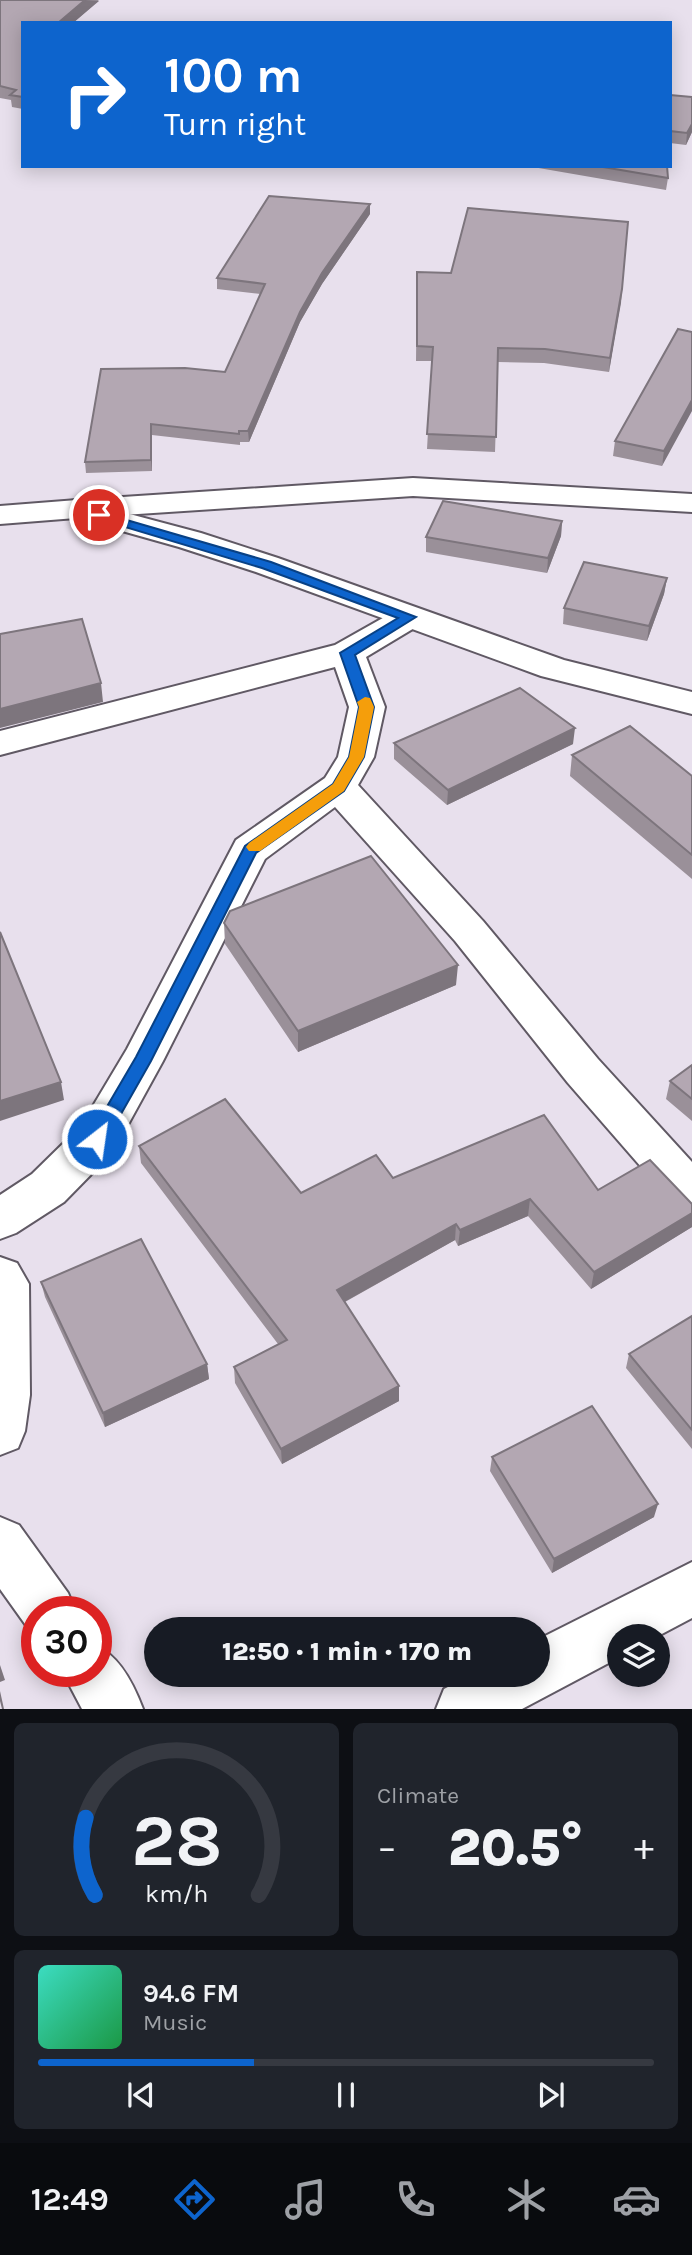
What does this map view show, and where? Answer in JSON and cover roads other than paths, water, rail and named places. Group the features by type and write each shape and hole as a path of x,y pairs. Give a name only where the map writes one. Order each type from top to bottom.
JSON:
{"street":[{"path":"0,515 413,487 692,503"},
{"path":"77,509 190,540 267,565 554,668 692,703"},
{"path":"0,743 347,653 409,617"},
{"path":"0,1219 48,1188 97,1139 142,1061 250,850 338,787 356,757 367,707 347,653"},
{"path":"338,787 469,930 583,1071 692,1193"},
{"path":"0,1278 5,1284 5,1381 0,1431"},
{"path":"0,1543 38,1596"},
{"path":"550,1663 692,1589"},
{"path":"101,1687 115,1709"},
{"path":"464,1709 506,1687"}]}
